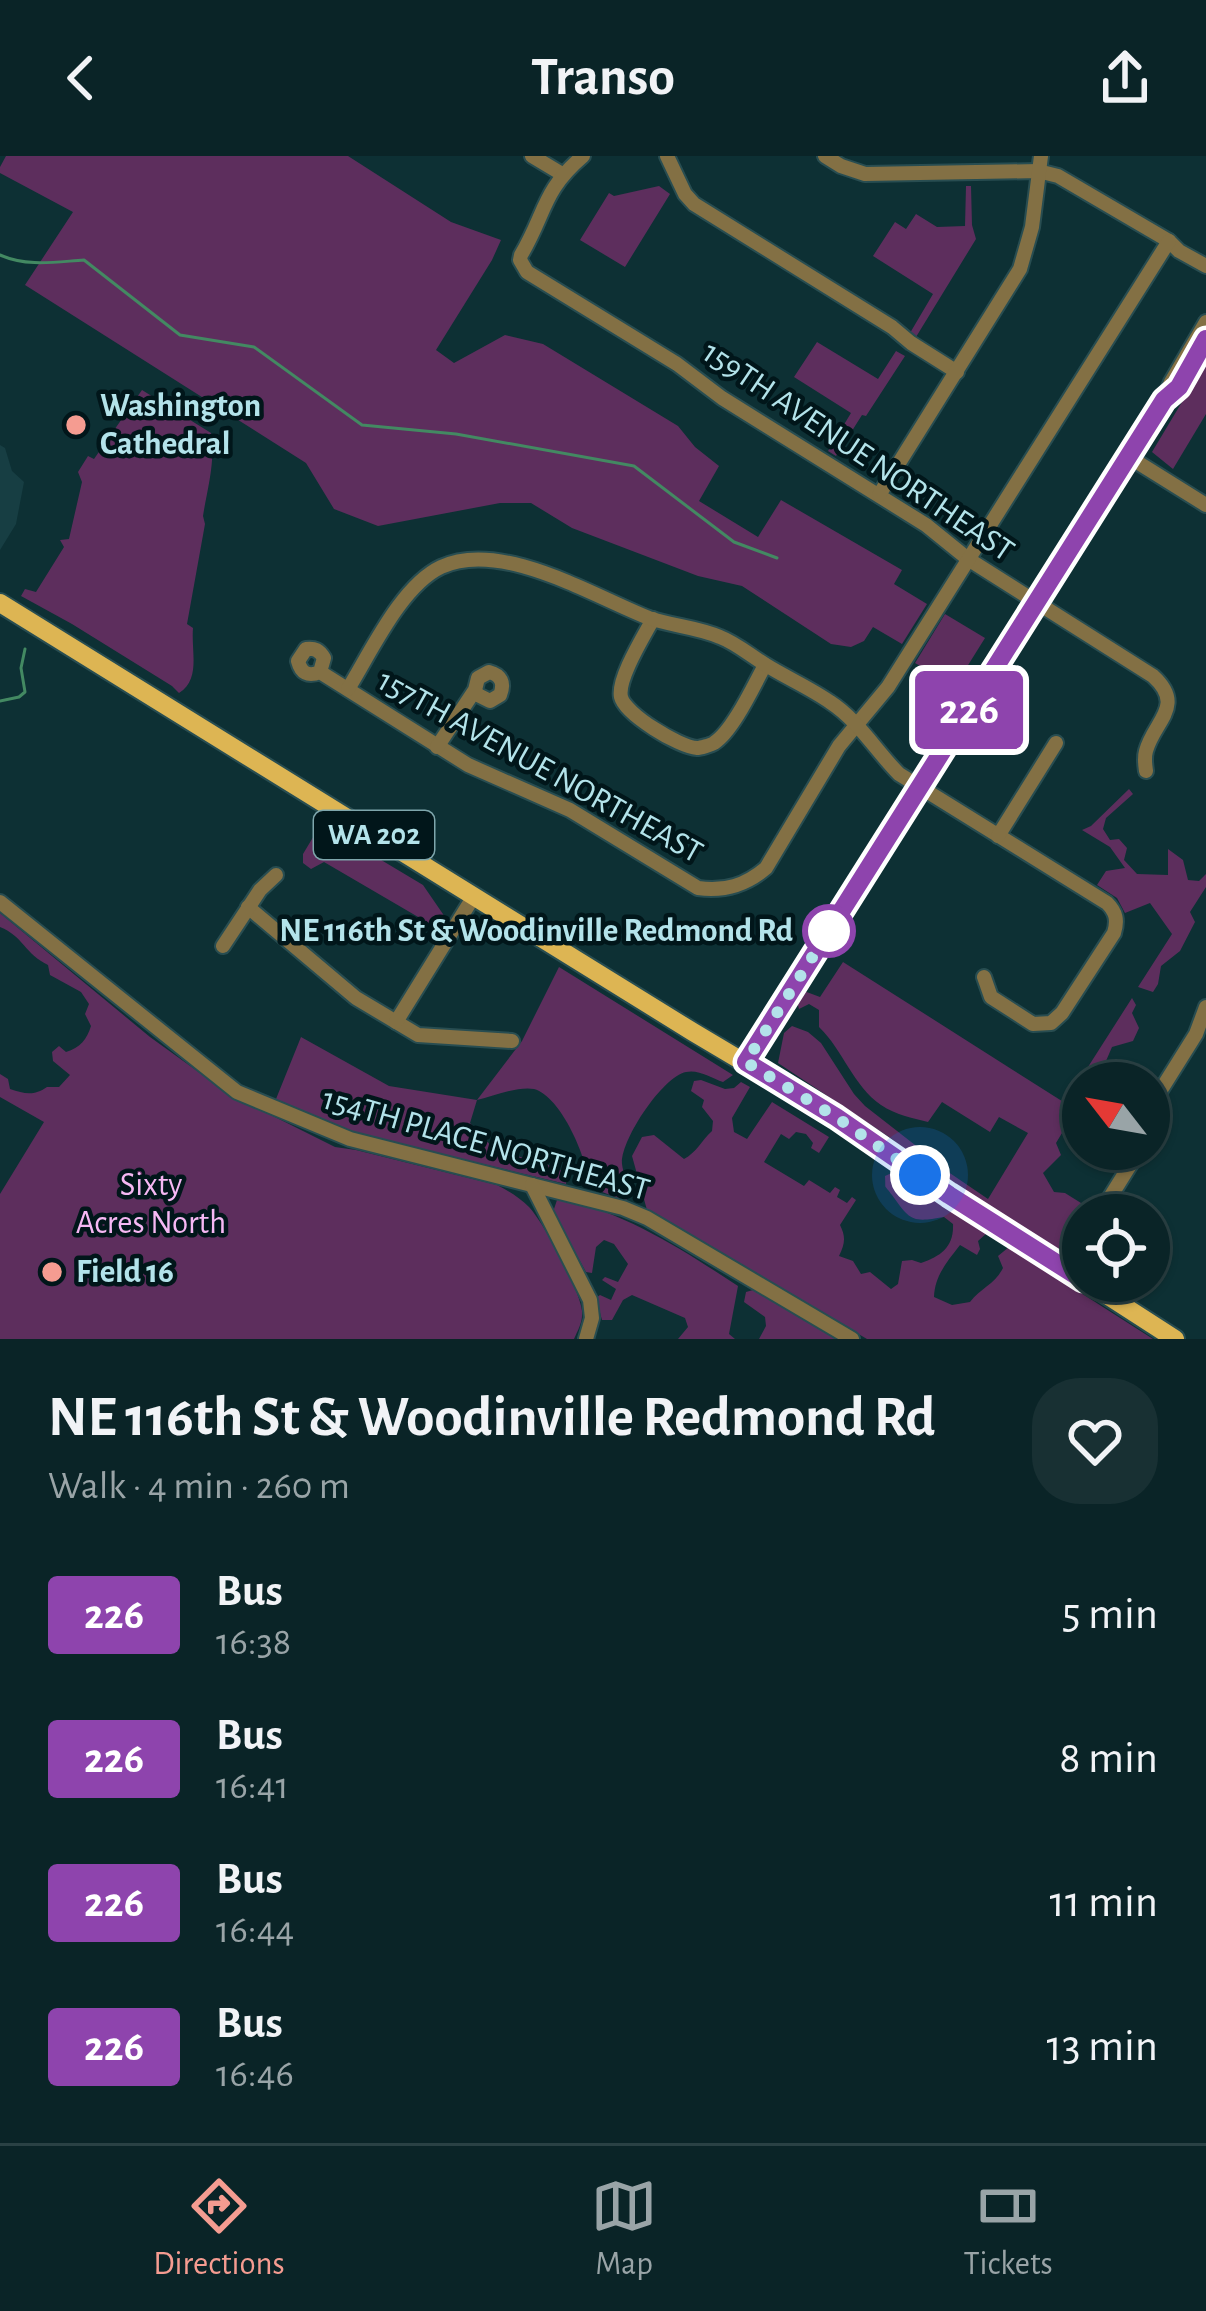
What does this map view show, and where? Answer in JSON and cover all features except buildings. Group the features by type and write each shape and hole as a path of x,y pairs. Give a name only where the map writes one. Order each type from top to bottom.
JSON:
{"main road":[{"name":"WA 202","path":"0,603 836,1117 1062,1267"},
{"name":"WA 202","path":"1117,1302 1175,1339"}],"street":[{"path":"532,156 562,174 583,156"},
{"path":"668,156 694,204 957,372"},
{"path":"825,156 865,174 918,175 1039,163 1169,241 1206,255"},
{"path":"917,156 918,175"},
{"path":"879,496 1021,269 1032,226 1039,163"},
{"name":"159TH AVENUE NORTHEAST","path":"562,174 545,199 520,260 527,272 1154,676 1166,691 1168,706 1144,756 1146,772"},
{"path":"1169,241 1206,266"},
{"path":"856,724 888,687 1169,241"},
{"path":"746,1062 1129,457 1206,322"},
{"path":"1164,400 1179,387 1206,339"},
{"path":"1129,457 1206,505"},
{"path":"348,689 416,583 445,565 472,559 567,580 652,619 725,638 828,700 899,774 1107,903 1116,917 1114,933 1062,1013 1048,1024 1034,1024 991,997 984,976"},
{"path":"652,619 624,677 621,698 628,710 683,744 700,749 715,743 765,665"},
{"name":"157TH AVENUE NORTHEAST","path":"320,672 437,747 570,810 698,888 715,890 750,881 766,868 856,724"},
{"path":"437,747 476,690"},
{"path":"998,836 1056,742"},
{"path":"223,946 276,874"},
{"path":"396,1022 474,896"},
{"name":"154TH PLACE NORTHEAST","path":"0,902 237,1092 350,1139 606,1202 647,1218 852,1339"},
{"path":"248,907 356,998 418,1035 512,1041"},
{"path":"1170,1075 1196,1034 1206,1007"},
{"path":"532,1185 590,1300 592,1318 586,1339"}],"shaded area":[{"path":"0,445 12,471 24,482 16,524 0,550"}],"green space":[{"path":"6,156 348,156 451,222 501,240 436,350 454,363 505,335 543,344 678,426 719,466 699,501 758,537 781,500 902,570 894,584 927,604 902,644 873,627 864,641 851,647 831,644 742,586 698,576 572,528 531,503 500,503 378,526 334,509 306,463 25,285 73,212 0,173"},
{"path":"659,186 670,194 625,267 580,240 609,193 614,196"},
{"path":"966,186 971,186 976,239 916,337 910,333 933,294 873,256 895,222 906,229 916,214 937,227 965,226"},
{"path":"817,342 878,379 896,351 905,356 836,456 828,451 851,413 794,377"},
{"path":"1206,362 1206,414 1173,469 1152,452"},
{"path":"142,390 211,433 205,524 187,624 193,628 193,673 179,693 21,596 25,589 36,592 64,547 60,540 69,539 82,482 78,472 88,456 94,459"},
{"path":"945,614 985,638 955,686 915,663"},
{"path":"1129,789 1133,794 1106,818 1103,829 1110,840 1119,839 1127,848 1124,860 1137,874 1168,875 1168,849 1183,860 1188,880 1199,881 1206,874 1206,887 1190,912 1195,922 1180,951 1161,966 1153,992 1138,987 1172,934 1150,903 1125,913 1117,898 1097,885 1106,871 1125,868 1110,847 1082,830"},
{"path":"321,824 423,885 445,917 437,928 324,862 311,869 303,863 303,854"},
{"name":"Sixty Acres North","path":"0,913 150,1037 229,1094 335,1147 497,1185 518,1198 543,1227 575,1288 582,1315 574,1339 0,1339 0,1194 44,1122 0,1097 0,1074 8,1079 10,1089 20,1092 59,1087 70,1075 53,1061 52,1052 59,1046 66,1052 75,1048 91,1026 85,1014 89,1004 81,992 50,975 48,965 0,927"},
{"path":"843,962 1062,1101 1062,1133 1056,1143 1061,1155 1043,1173 1054,1192 1067,1194 1062,1194 1062,1244 1057,1251 945,1183 892,1139 778,1063 784,1033 792,1026 808,1032 865,1106 933,1159 938,1153 943,1156 938,1165 988,1199 1028,1133 999,1117 990,1132 942,1102 928,1122 881,1105 819,1027 819,1010 809,1004 799,1009 797,1002 804,991 820,997"},
{"path":"559,967 733,1075 723,1082 686,1072 655,1097 623,1154 630,1192 626,1201 589,1187 572,1131 544,1094 521,1089 477,1100 522,1041"},
{"path":"1132,998 1139,1028 1133,1041 1112,1047 1106,1061 1091,1062"},
{"path":"301,1037 389,1086 477,1100 470,1123 495,1150 567,1173 566,1184 361,1135 295,1111 276,1099"},
{"path":"694,1081 725,1089 741,1082 750,1087 732,1118 734,1132 747,1139 772,1102 829,1137 819,1153 811,1148 806,1134 796,1132 789,1139 781,1134 764,1162 804,1186 809,1180 830,1193 835,1187 840,1190 837,1197 847,1203 852,1197 856,1200 840,1225 844,1240 839,1256 853,1261 861,1274 870,1272 891,1289 898,1284 902,1261 928,1260 945,1250 951,1239 953,1224 944,1217 912,1218 903,1210 885,1186 885,1176 896,1171 987,1233 978,1241 977,1255 960,1245 939,1275 934,1297 952,1305 970,1302 1000,1273 998,1256 1009,1247 1062,1281 1062,1302 1095,1302 1153,1339 867,1339 647,1210 632,1156 642,1137 654,1135 684,1159 712,1131 713,1121 702,1107 704,1100 691,1091"},
{"path":"557,1200 632,1224 738,1286 729,1334 735,1339 678,1339 688,1327 685,1318 632,1295 623,1300 612,1320 602,1320 596,1298 611,1300 616,1289 602,1280 618,1282 628,1264 614,1244 604,1240 596,1247 592,1273 586,1272 553,1212"},
{"path":"753,1290 840,1339 759,1339 765,1317 744,1302 746,1292"}],"waterway":[{"path":"0,255 31,262 84,260 180,335 254,347 362,425 456,434 634,466 734,542 777,558"},
{"path":"0,701 25,692 21,668 25,649"}],"bus line":[{"name":"226","path":"1062,1267 746,1062 1206,339"}],"place":[{"name":"Washington Cathedral","path":"76,425"},
{"name":"NE 116th St & Woodinville Redmond Rd","path":"829,931"},
{"name":"Field 16","path":"52,1272"}],"route":[{"path":"829,931 832,926 746,1062 920,1175"}]}
